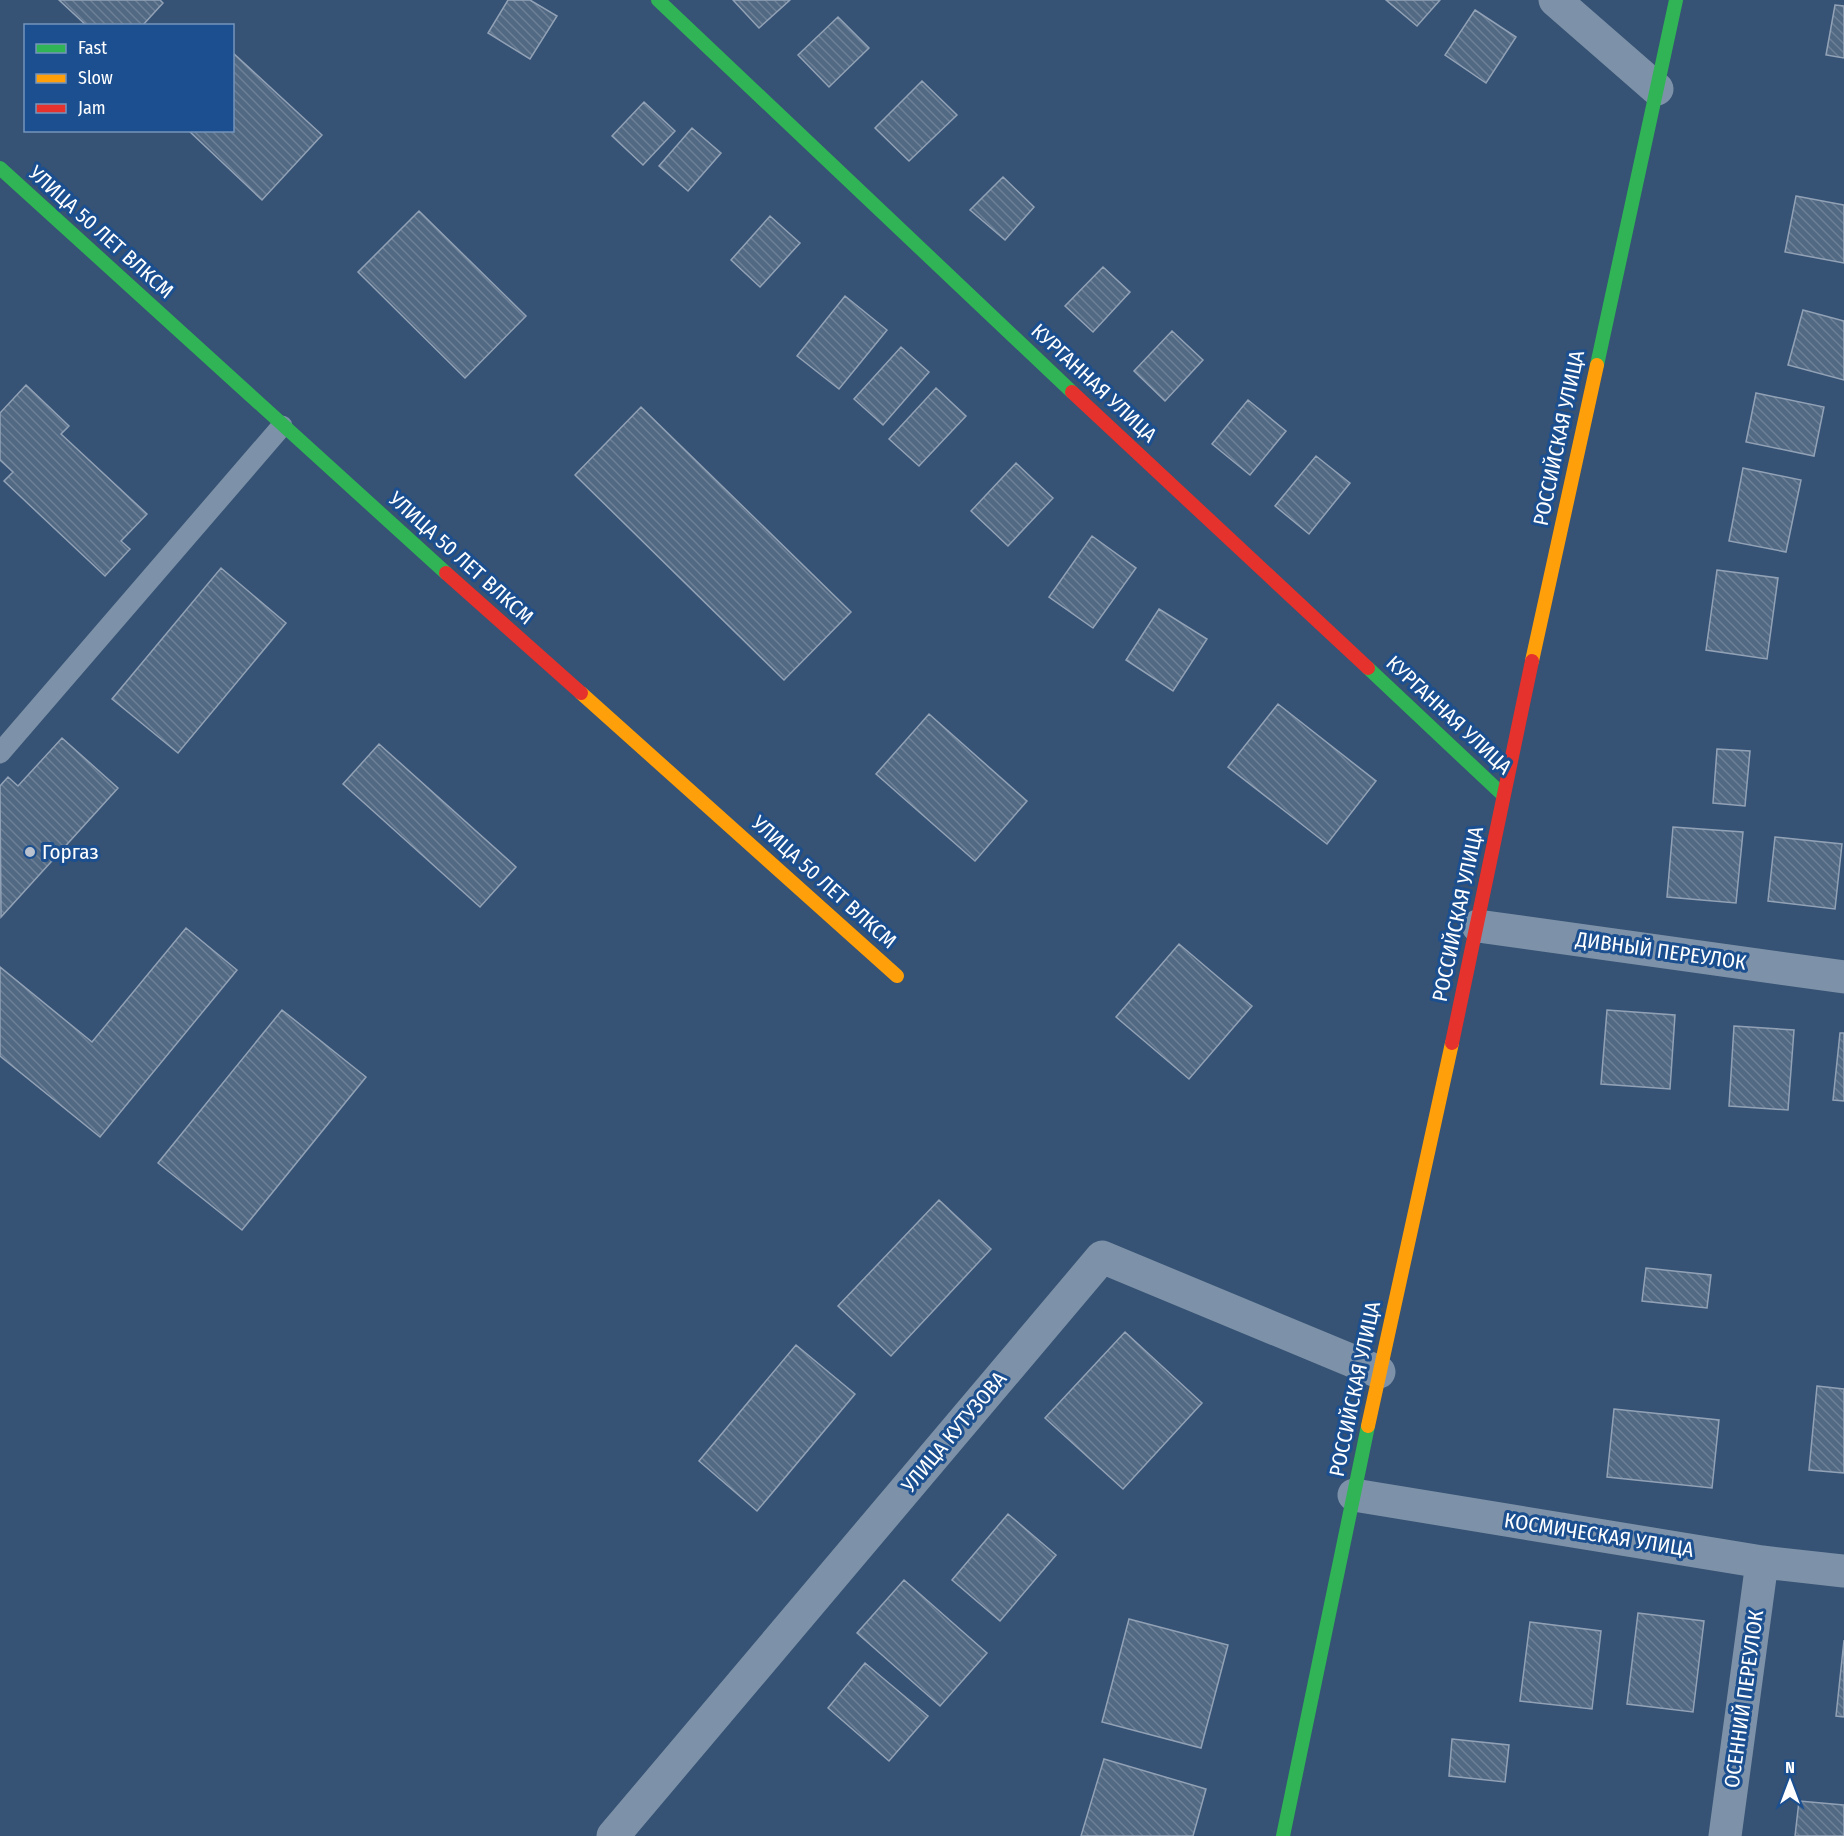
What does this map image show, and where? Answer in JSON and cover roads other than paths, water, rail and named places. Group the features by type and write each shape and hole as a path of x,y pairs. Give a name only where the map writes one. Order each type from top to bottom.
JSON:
{"street":[{"name":"КУРГАННАЯ УЛИЦА","path":"658,0 898,229 1503,795"},
{"path":"1555,0 1657,89"},
{"name":"РОССИЙСКАЯ УЛИЦА","path":"1283,1836 1379,1372 1478,926 1503,795 1676,0"},
{"name":"УЛИЦА 50 ЛЕТ ВЛКСМ","path":"0,168 282,426 897,976"},
{"name":"ДИВНЫЙ ПЕРЕУЛОК","path":"1478,926 1844,976"},
{"name":"УЛИЦА КУТУЗОВА","path":"613,1836 1102,1257 1379,1372"},
{"name":"КОСМИЧЕСКАЯ УЛИЦА","path":"1354,1495 1762,1562 1844,1571"},
{"name":"ОСЕННИЙ ПЕРЕУЛОК","path":"1725,1836 1762,1562"}],"lane":[{"path":"0,753 282,426"}],"place":[{"name":"Горгаз","path":"30,852"}]}
